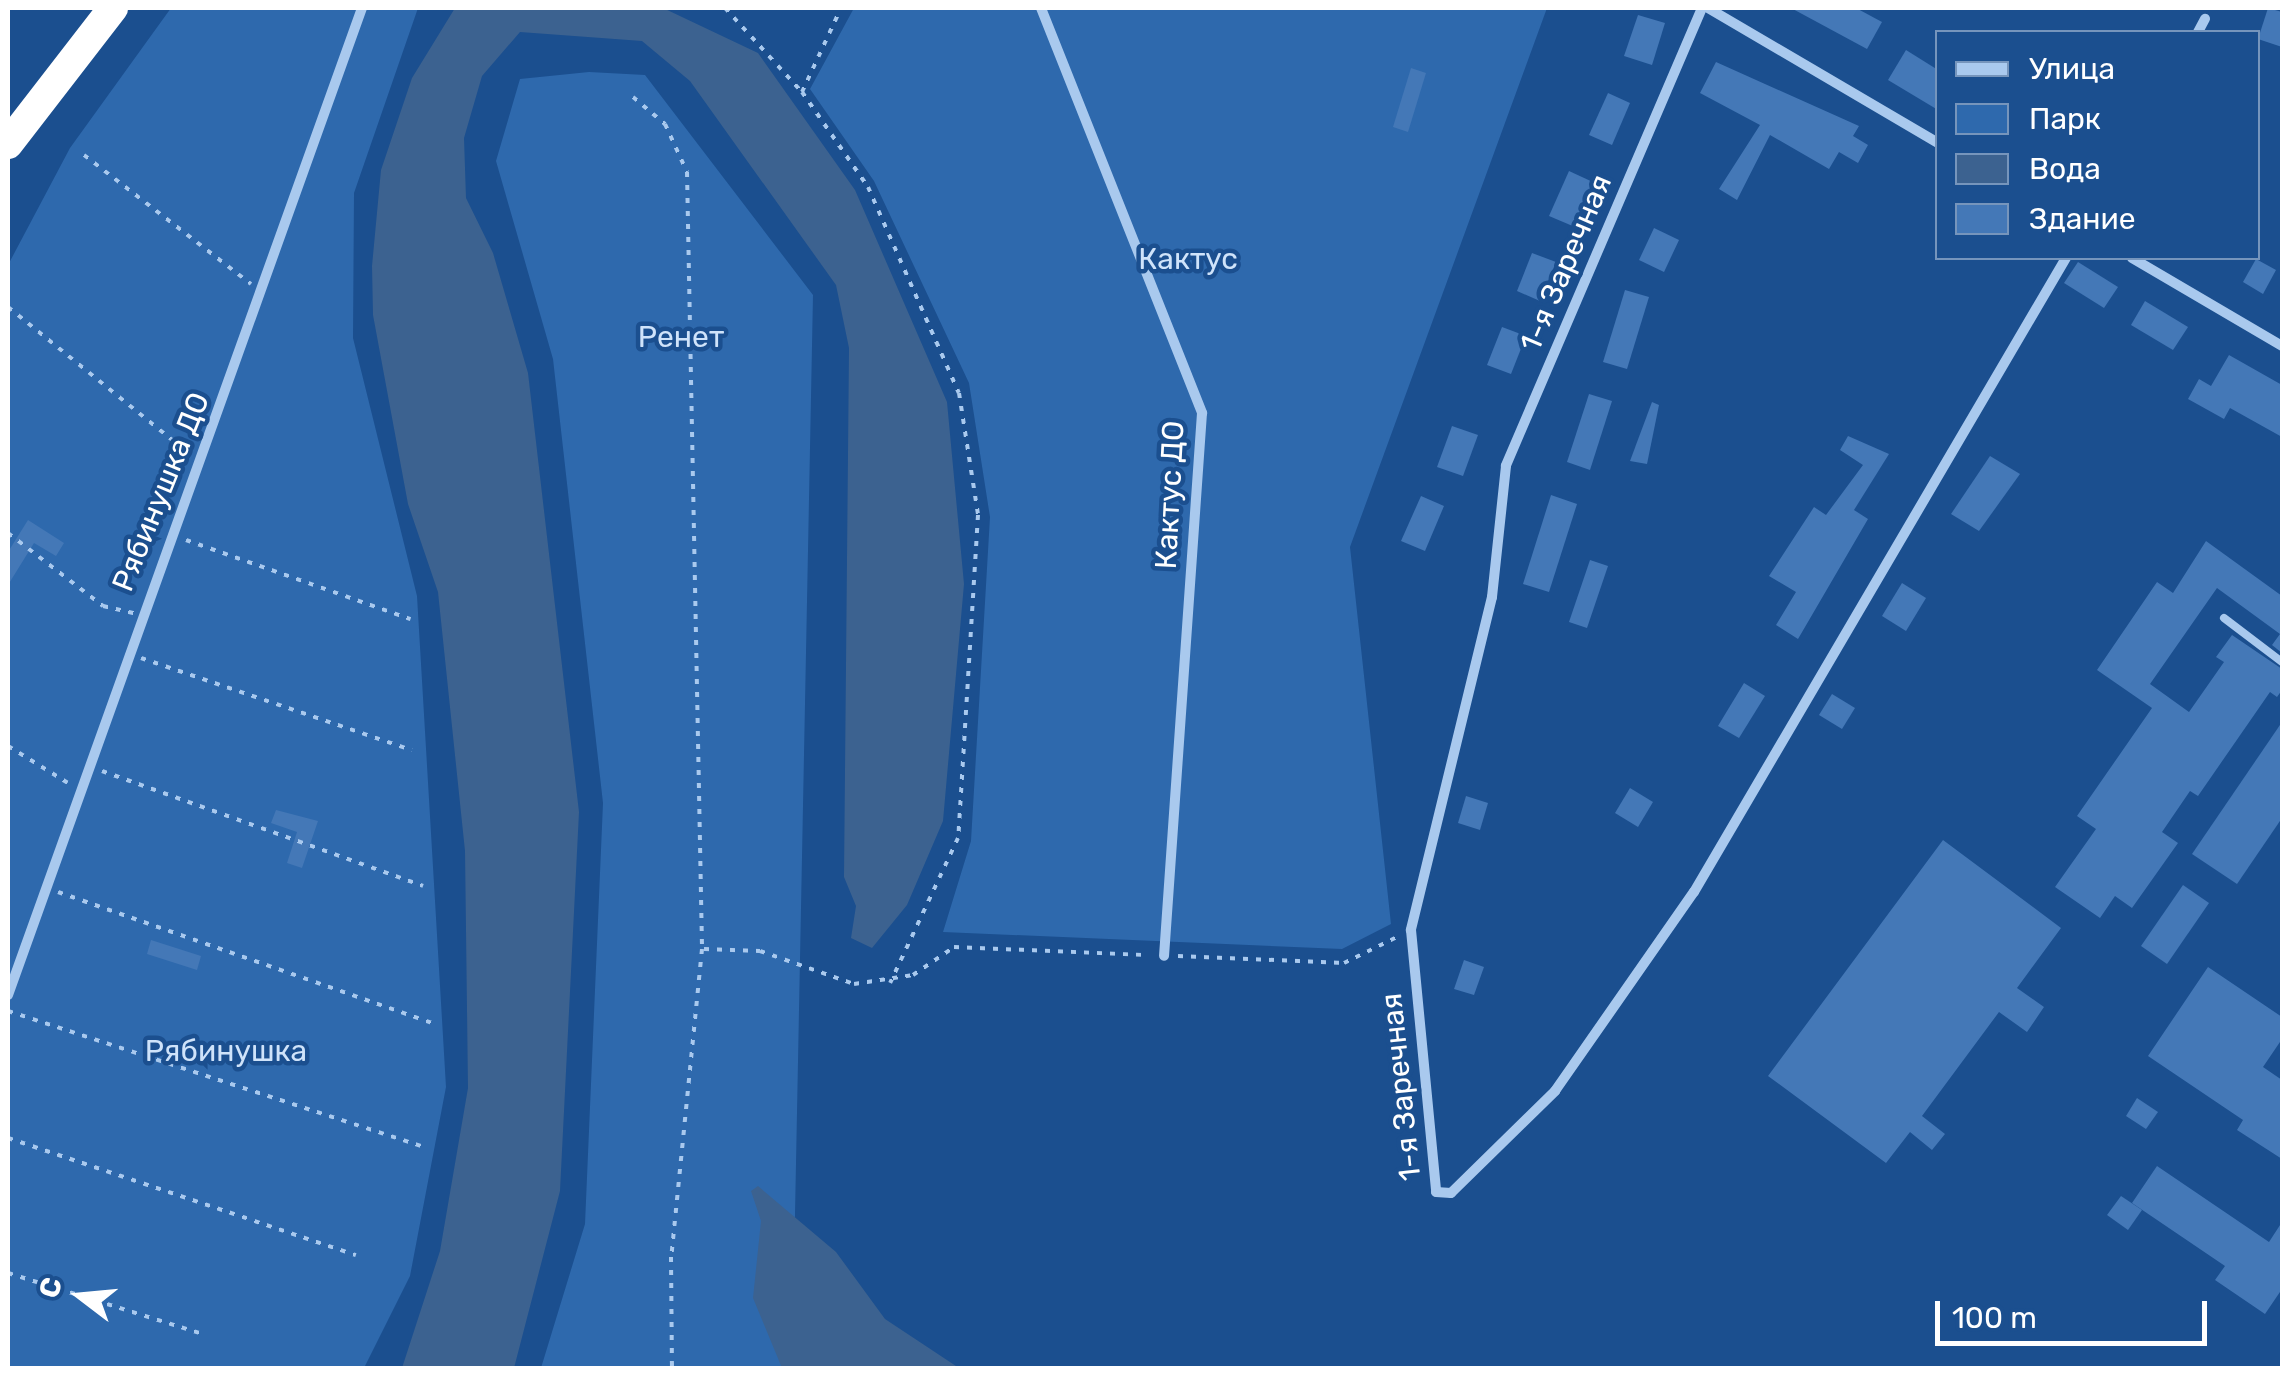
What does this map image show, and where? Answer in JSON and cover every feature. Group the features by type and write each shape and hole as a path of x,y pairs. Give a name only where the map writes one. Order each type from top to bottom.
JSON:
{"highway":[{"path":"8,144 113,8"}],"street":[{"name":"Рябинушка ДО","path":"8,995 87,789 138,614 203,465 362,8"},
{"name":"Кактус ДО","path":"1041,8 1202,413 1164,956"},
{"path":"1705,8 1935,141"},
{"name":"1-я Заречная","path":"1705,8 1506,466 1492,598 1411,930 1434,1187 1447,1196 1555,1091 1694,892 2065,260"},
{"path":"2199,30 2206,20"},
{"path":"2135,260 2282,346"}],"lane":[{"path":"2224,618 2282,662"}],"path":[{"path":"725,8 802,92 868,186 959,393 978,515 958,838 890,983"},
{"path":"802,92 840,8"},
{"path":"633,97 666,124 688,172 702,949 672,1257 672,1368"},
{"path":"84,155 263,292"},
{"path":"8,306 203,465"},
{"path":"8,533 103,606 138,614"},
{"path":"172,535 410,620"},
{"path":"126,653 412,750"},
{"path":"8,746 54,779 87,789"},
{"path":"93,768 423,886"},
{"path":"48,889 432,1023"},
{"path":"702,949 760,951 854,984 890,983 954,947 1344,962 1411,930"},
{"path":"8,1011 422,1146"},
{"path":"8,1138 356,1256"},
{"path":"8,1273 206,1335"}],"green space":[{"name":"Рябинушка","path":"171,8 418,8 354,193 353,338 417,596 446,1087 410,1276 364,1368 8,1368 8,265 70,148"},
{"name":"Кактус","path":"854,8 1547,8 1350,547 1391,924 1342,949 943,932 971,841 990,517 969,383 874,181 810,89"},
{"name":"Ренет","path":"589,72 645,75 813,295 792,1368 541,1368 585,1224 603,803 553,359 496,161 520,79"}],"water":[{"path":"455,8 663,8 758,53 855,190 947,402 964,584 943,821 907,905 872,948 851,938 856,906 844,877 849,348 836,285 690,81 642,41 520,32 482,76 464,138 466,198 493,253 528,373 579,812 560,1191 514,1368 402,1368 440,1251 468,1088 465,851 438,592 408,504 373,315 372,266 381,170 412,78"},
{"path":"758,1186 836,1252 885,1319 959,1368 782,1368 753,1298 761,1221 751,1191"}],"building":[{"path":"1791,8 1856,8 1882,22 1867,49"},
{"path":"2268,8 2282,12 2282,47 2260,40"},
{"path":"1638,15 1665,23 1652,65 1624,56"},
{"path":"1906,50 1935,68 1935,108 1888,80"},
{"path":"1716,62 1859,126 1853,136 1868,145 1858,163 1839,152 1829,169 1770,135 1737,200 1719,189 1760,125 1700,93"},
{"path":"1411,68 1426,73 1408,132 1393,127"},
{"path":"1608,93 1630,103 1612,145 1589,135"},
{"path":"1569,171 1595,183 1575,227 1549,216"},
{"path":"1654,228 1679,240 1664,272 1639,260"},
{"path":"1532,253 1556,262 1540,301 1517,291"},
{"path":"2255,260 2276,270 2263,294 2243,282"},
{"path":"2078,262 2118,287 2104,308 2064,283"},
{"path":"1625,290 1649,297 1627,369 1603,362"},
{"path":"2145,301 2188,327 2173,350 2131,325"},
{"path":"1502,327 1526,336 1511,374 1487,365"},
{"path":"2229,355 2282,385 2282,437 2230,408 2224,419 2188,399 2199,379 2211,386"},
{"path":"1589,394 1612,401 1590,470 1567,462"},
{"path":"1652,402 1659,405 1647,464 1630,461"},
{"path":"1452,426 1478,435 1463,476 1437,467"},
{"path":"1848,436 1889,454 1854,510 1868,519 1798,639 1776,625 1796,592 1769,576 1814,507 1826,515 1863,465 1840,450"},
{"path":"1990,456 2020,474 1979,531 1951,514"},
{"path":"1551,495 1577,504 1549,592 1523,584"},
{"path":"1421,496 1444,506 1425,551 1401,541"},
{"path":"28,520 64,543 56,556 34,543 8,585 8,552"},
{"path":"2206,541 2282,596 2282,653 2272,645 2280,634 2217,588 2150,684 2189,712 2224,662 2216,657 2232,635 2282,669 2282,690 2277,697 2270,692 2198,796 2190,791 2162,832 2178,843 2132,908 2115,896 2100,918 2055,887 2096,829 2077,816 2152,708 2097,670 2157,582 2173,593"},
{"path":"1590,560 1608,566 1587,628 1569,622"},
{"path":"1902,583 1926,598 1906,631 1882,616"},
{"path":"1744,683 1765,696 1739,738 1718,726"},
{"path":"1832,694 1855,708 1842,729 1819,715"},
{"path":"2282,722 2282,818 2237,884 2192,854"},
{"path":"1630,788 1653,802 1638,827 1615,813"},
{"path":"1466,796 1488,803 1480,830 1458,823"},
{"path":"276,810 318,821 302,868 287,863 297,832 271,823"},
{"path":"1943,840 2061,928 2017,988 2044,1007 2027,1032 1999,1012 1922,1116 1945,1134 1932,1150 1910,1132 1886,1163 1768,1076"},
{"path":"2183,885 2209,903 2167,964 2141,946"},
{"path":"151,940 201,956 197,970 147,954"},
{"path":"1464,960 1484,967 1474,995 1454,989"},
{"path":"2208,967 2282,1017 2282,1039 2263,1067 2282,1080 2282,1159 2237,1130 2243,1120 2148,1056"},
{"path":"2137,1098 2158,1112 2146,1129 2126,1116"},
{"path":"2157,1166 2269,1242 2282,1222 2282,1289 2265,1314 2215,1280 2225,1266 2132,1203"},
{"path":"2121,1196 2142,1210 2128,1230 2107,1215"}]}
